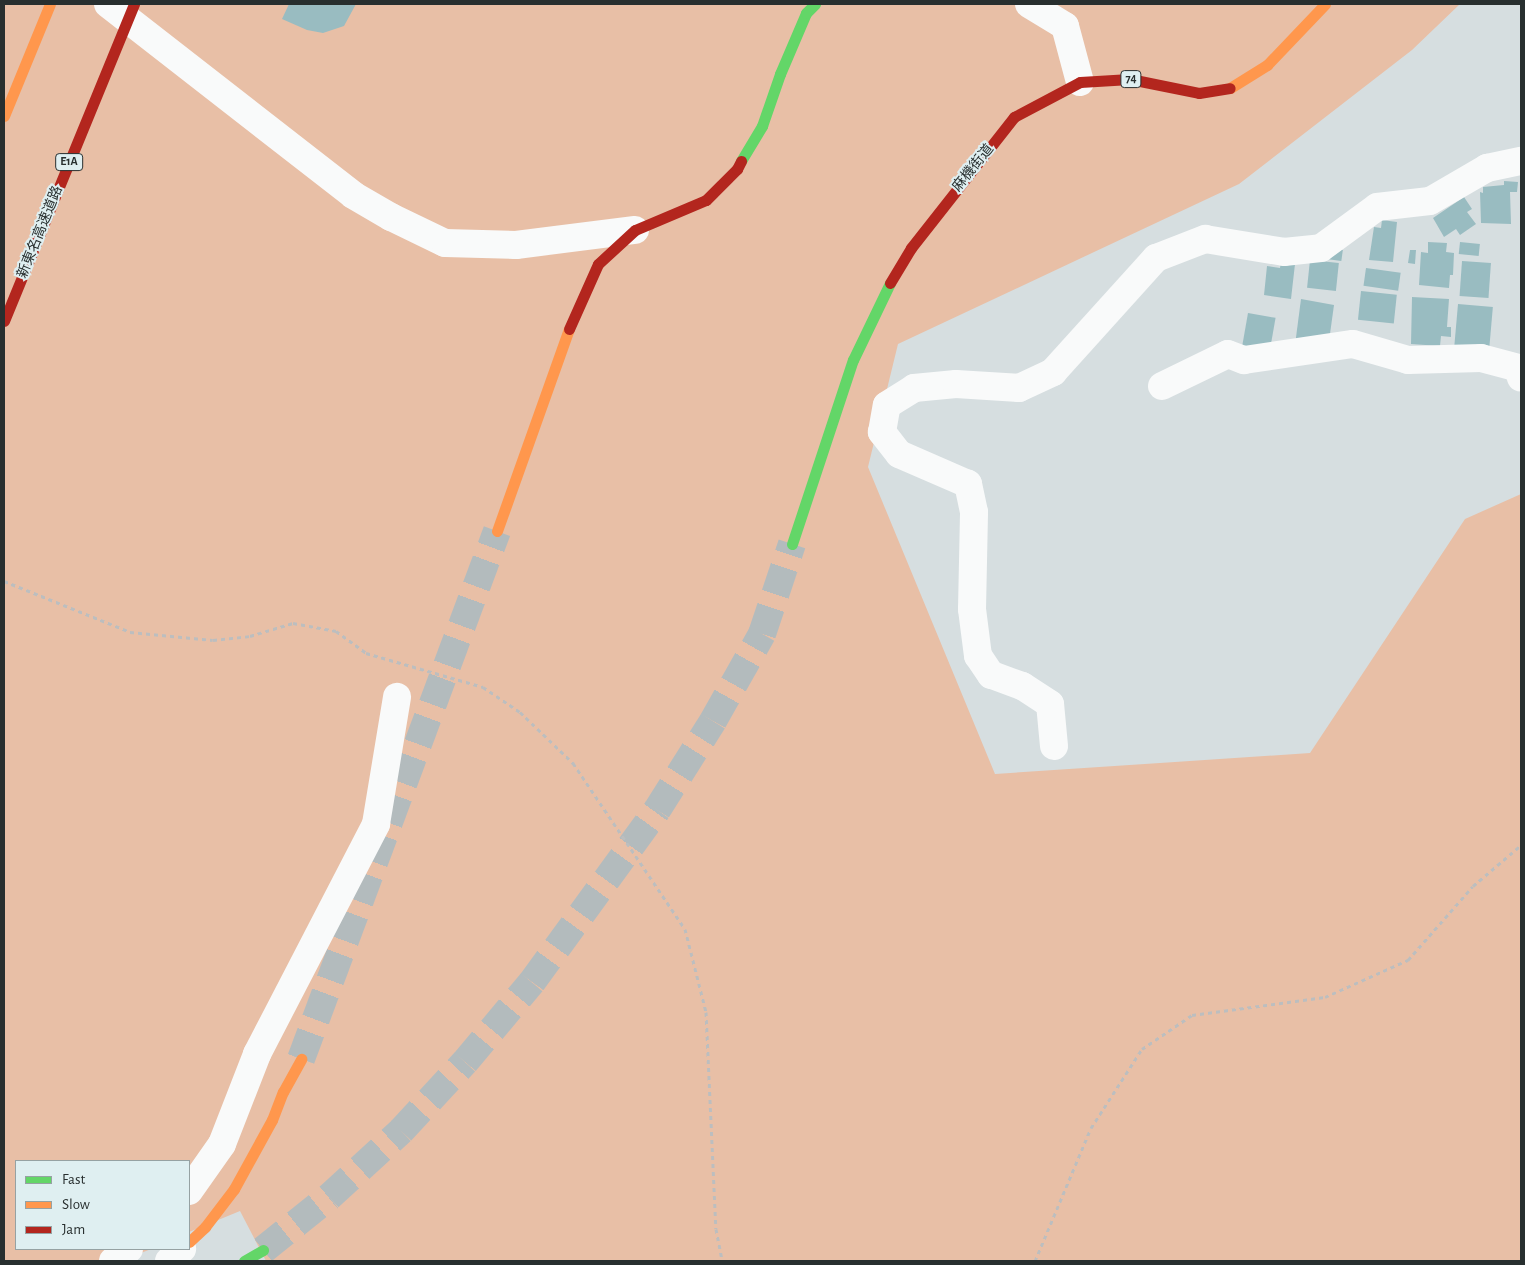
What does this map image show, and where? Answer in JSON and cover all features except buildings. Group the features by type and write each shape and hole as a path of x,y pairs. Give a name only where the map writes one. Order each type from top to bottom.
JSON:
{"main road":[{"path":"4,116 50,4"},
{"name":"新東名高速道路","path":"4,321 134,4"},
{"path":"497,531 574,315 598,264 635,230 706,200 737,169 762,126 780,74 806,13 815,4"},
{"name":"麻機街道","path":"792,544 853,360 881,299 911,248 1014,117 1080,82 1130,79 1199,93 1234,87 1267,65 1326,4"},
{"path":"190,1241 205,1227 234,1189 272,1120 283,1092 301,1059"},
{"path":"244,1261 263,1250"}],"street":[{"path":"108,4 353,195 391,218 445,243 516,245 635,230"},
{"path":"1029,4 1066,26 1080,82"},
{"path":"1054,746 1050,704 1022,686 991,675 978,656 972,609 974,512 968,484 899,454 882,432 887,405 914,388 956,384 1019,388 1053,372 1156,258 1205,239 1284,252 1321,248 1377,207 1430,201 1488,168 1521,161"},
{"path":"1162,386 1228,354 1244,360 1353,344 1408,360 1481,358 1518,368 1521,378"},
{"path":"190,1190 222,1144 257,1054 376,824 397,697"},
{"path":"113,1261 128,1250"},
{"path":"169,1261 181,1250"}],"path":[{"path":"4,581 130,632 213,640 250,636 293,623 336,631 366,653 483,687 520,712 572,763 685,929 706,1012 716,1230 722,1261"},
{"path":"1035,1261 1091,1128 1142,1049 1192,1015 1325,997 1408,960 1473,886 1521,845"}],"shaded area":[{"path":"4,4 1460,4 1412,50 1239,184 898,344 868,467 995,774 1310,753 1465,519 1521,494 1521,1261 266,1261 240,1211 190,1232 190,1160 15,1160 15,1250 148,1250 121,1261 4,1261"}],"tunnel":[{"path":"301,1059 497,531"},
{"path":"263,1250 329,1197 401,1131 465,1062 532,982 657,810 713,721 762,634 792,544"}],"traffic: fast":[{"path":"741,161 762,126 780,74 806,13 815,4"},
{"path":"792,544 853,360 890,283"},
{"path":"244,1261 263,1250"}],"traffic: slow":[{"path":"4,116 50,4"},
{"path":"1230,88 1267,65 1325,4"},
{"path":"497,531 569,329"},
{"path":"190,1241 205,1227 234,1189 272,1120 283,1092 301,1059"}],"traffic: jam":[{"path":"4,321 134,4"},
{"path":"890,283 911,248 1014,117 1080,82 1130,79 1199,93 1230,88"},
{"path":"569,329 598,264 635,230 706,200 737,169 741,161"}]}
